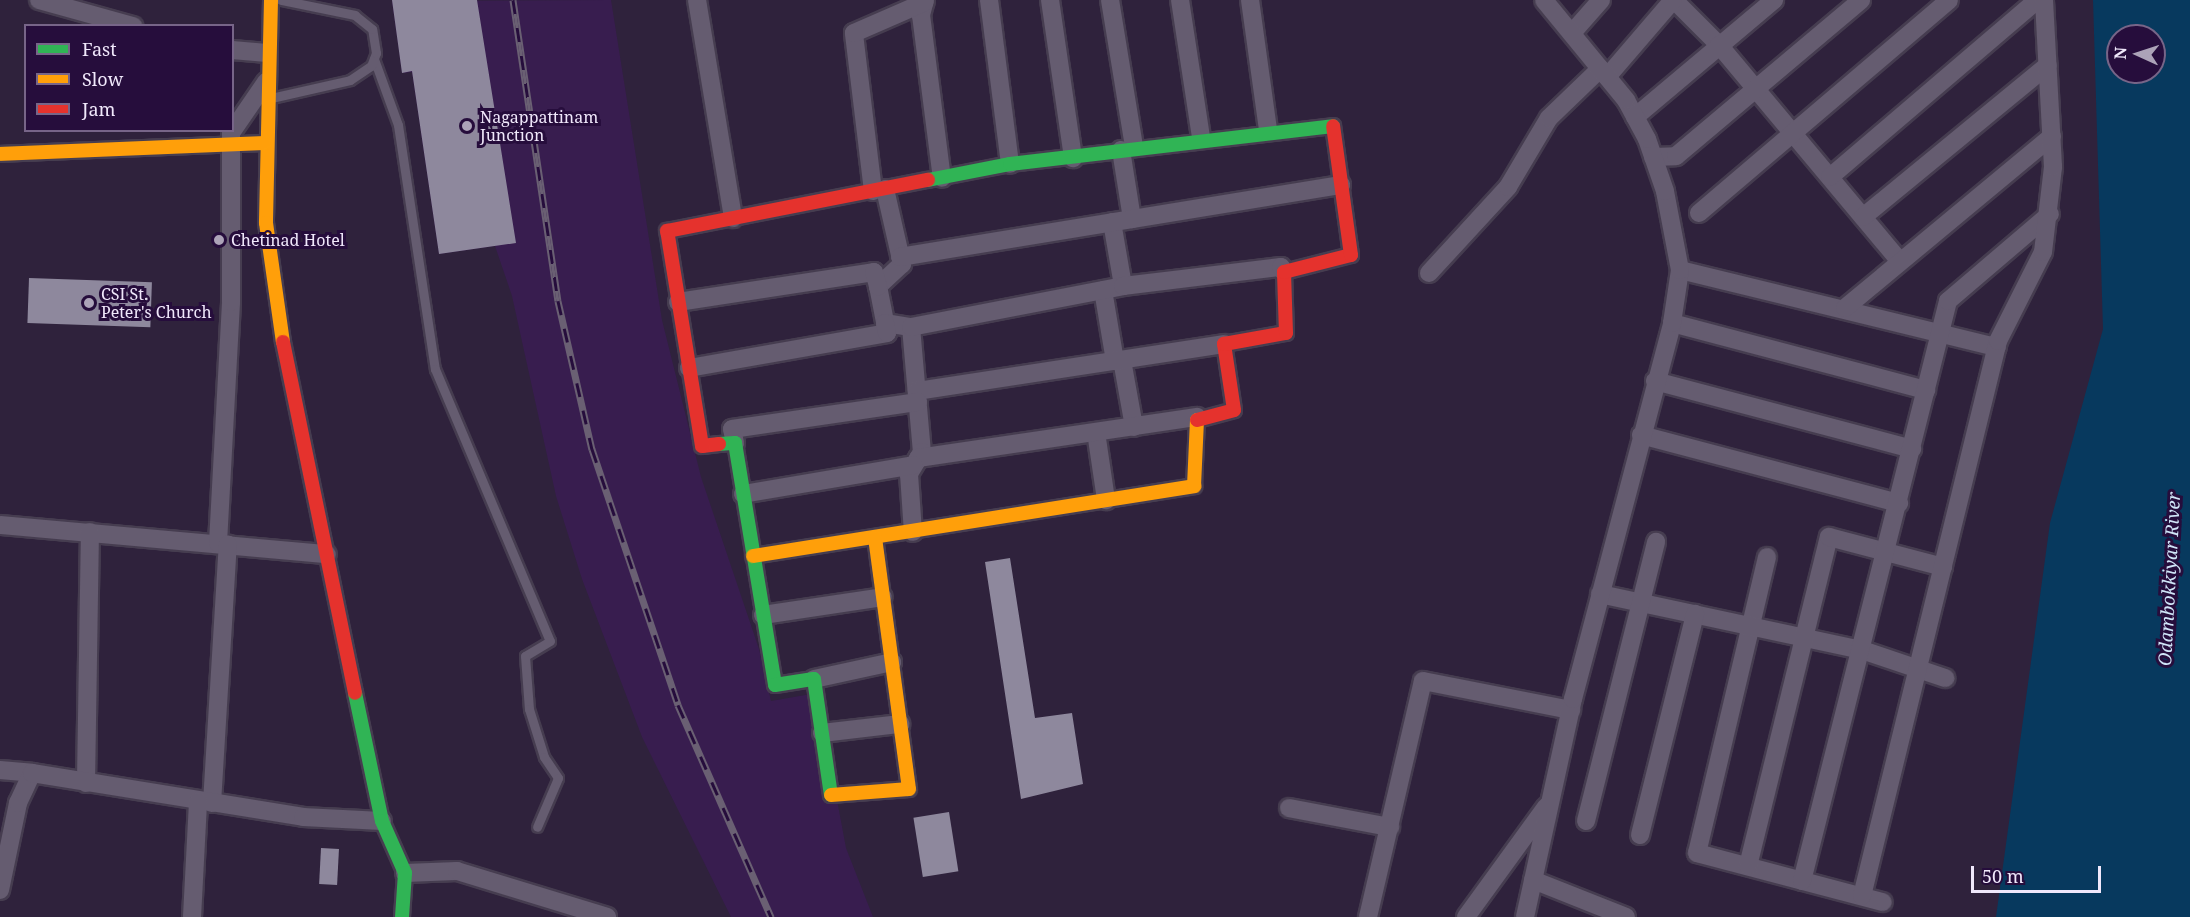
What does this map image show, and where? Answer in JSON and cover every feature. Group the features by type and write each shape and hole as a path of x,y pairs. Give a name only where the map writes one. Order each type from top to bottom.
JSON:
{"street":[{"path":"39,0 96,7 129,24"},
{"path":"271,0 264,143 266,223 284,352 382,821 405,873 402,917"},
{"path":"697,0 733,218"},
{"path":"988,0 1010,164"},
{"path":"1050,0 1073,158"},
{"path":"1110,0 1128,148 1132,219"},
{"path":"1180,0 1201,138"},
{"path":"1250,0 1268,130"},
{"path":"1525,917 1571,710 1655,381 1672,323 1680,270 1653,157 1635,117 1604,73 1544,0"},
{"path":"1572,33 1601,0"},
{"path":"1430,273 1508,188 1549,118 1604,73 1674,0 1719,45 1899,260"},
{"path":"1635,117 1774,0"},
{"path":"1653,157 1676,156 1860,0"},
{"path":"1699,213 1949,0"},
{"path":"1830,177 2037,0"},
{"path":"1862,896 1997,347 2038,268 2050,214 2052,136 2044,0"},
{"path":"925,1 921,15 942,178"},
{"path":"878,286 902,264 879,190 854,33 925,1"},
{"path":"234,50 267,53"},
{"path":"1863,217 2048,65"},
{"path":"192,917 205,802 223,543 231,302 231,144 246,106 266,91"},
{"path":"735,443 702,446 667,231 1010,164 1073,158 1128,148 1332,122 1351,255 1284,272"},
{"path":"1845,308 1899,260 2052,136"},
{"path":"0,154 264,143"},
{"path":"900,257 1341,185"},
{"path":"1802,881 1887,552 1948,301 2050,214"},
{"path":"1112,222 1124,286"},
{"path":"885,323 911,327 1124,286 1281,267 1284,272 1286,333 1119,360 732,429 775,685 892,662"},
{"path":"1680,270 1845,308 1997,347"},
{"path":"678,302 874,272 887,333 689,368"},
{"path":"1103,291 1134,427"},
{"path":"1672,323 1926,390"},
{"path":"911,327 917,396 916,462 909,474 913,532"},
{"path":"743,494 916,462 1234,410 1224,344"},
{"path":"1655,381 1912,448"},
{"path":"753,556 1194,486 1197,417"},
{"path":"1096,432 1106,500"},
{"path":"1641,435 1899,503"},
{"path":"0,525 327,554"},
{"path":"86,783 90,532"},
{"path":"1748,866 1829,537 1943,567"},
{"path":"814,679 832,799 909,789 875,538"},
{"path":"1586,821 1656,542"},
{"path":"1767,557 1697,853 1883,902"},
{"path":"1600,594 1862,650 1945,678"},
{"path":"763,615 883,597"},
{"path":"1640,835 1695,614"},
{"path":"1368,917 1423,681 1571,710"},
{"path":"822,733 900,724"},
{"path":"0,770 32,773 303,817 382,821"},
{"path":"0,890 18,803 32,773"},
{"path":"1466,917 1550,802"},
{"path":"1289,807 1390,827"},
{"path":"405,873 457,871 607,917"},
{"path":"1533,880 1626,917"}],"lane":[{"path":"281,0 365,21 376,40 374,59 398,125 435,369 549,641 525,656 529,709 544,757 558,778 537,827"},
{"path":"266,91 350,80 374,59"}],"shaded area":[{"path":"611,0 662,320 701,477 759,649 771,701 817,693 846,848 873,917 731,917 642,737 582,579 556,496 512,296 495,246 439,254 412,72 402,73 392,1"}],"water":[{"name":"Odambokkiyar River","path":"2093,0 2190,0 2190,917 1996,917 2050,523 2103,329"}],"building":[{"path":"392,0 477,0 516,243 439,254 412,71 402,73"},
{"name":"CSI St. Peter's Church","path":"29,278 152,282 150,327 27,323"},
{"path":"1010,558 1035,718 1072,713 1083,784 1021,799 985,562"},
{"path":"949,812 958,871 923,877 913,818"},
{"path":"321,848 339,849 337,885 319,884"}],"railway":[{"path":"513,0 558,301 592,449 678,705 771,917"}],"traffic: fast":[{"path":"928,180 1010,164 1333,126"},
{"path":"719,444 735,443 775,685 814,679 831,795"},
{"path":"355,693 382,821 405,873 402,917"}],"traffic: slow":[{"path":"271,0 266,223 283,342"},
{"path":"0,154 264,143"},
{"path":"753,556 1194,486 1197,420"},
{"path":"831,795 909,789 875,538"}],"traffic: jam":[{"path":"1197,420 1234,410 1224,344 1286,333 1284,272 1351,255 1333,126"},
{"path":"719,444 702,446 667,231 928,180"},
{"path":"283,342 355,693"}],"place":[{"name":"Nagappattinam Junction","path":"467,126"},
{"name":"Chetinad Hotel","path":"219,240"},
{"name":"CSI St. Peter's Church","path":"89,303"}]}
